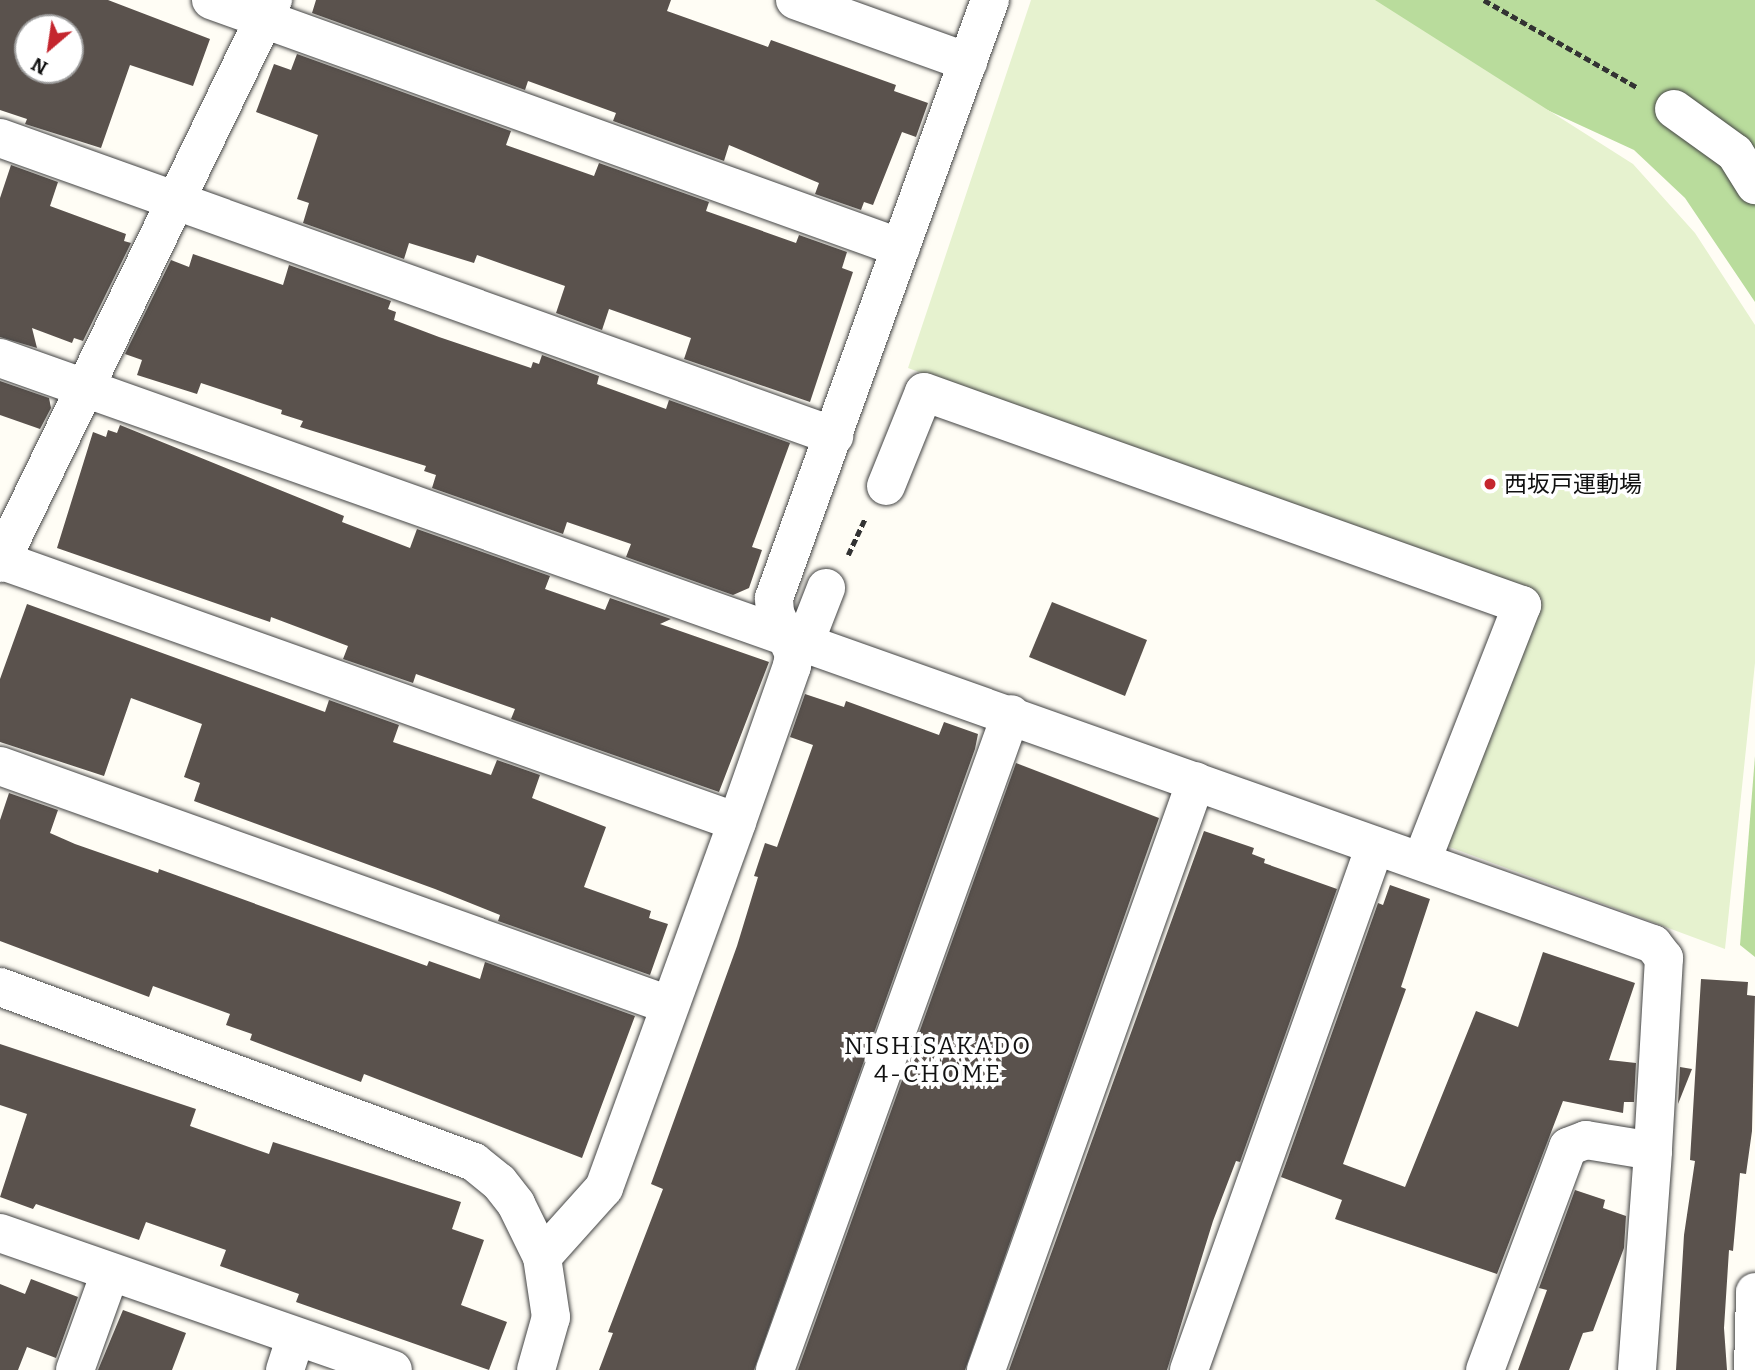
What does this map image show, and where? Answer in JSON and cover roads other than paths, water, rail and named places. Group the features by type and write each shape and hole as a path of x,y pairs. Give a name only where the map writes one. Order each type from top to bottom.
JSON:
{"street":[{"path":"211,0 268,10 901,248"},
{"path":"795,0 968,62"},
{"path":"542,1257 604,1188 793,666 794,637 774,598 990,0"},
{"path":"268,10 86,389 0,561 737,822"},
{"path":"1674,109 1735,153 1755,185"},
{"path":"0,138 834,436"},
{"path":"0,358 794,637 1376,846 1422,860 1660,950 1664,958 1637,1370"},
{"path":"886,486 924,392 1522,605 1422,860"},
{"path":"794,637 826,588"},
{"path":"775,1370 1011,714"},
{"path":"0,766 669,1005"},
{"path":"986,1370 1196,781"},
{"path":"1189,1370 1376,846"},
{"path":"0,987 465,1158 499,1182 531,1230 542,1257 551,1317 536,1370"},
{"path":"1485,1370 1567,1147 1586,1140 1653,1151"},
{"path":"0,1233 110,1273 290,1354 393,1370"},
{"path":"75,1370 110,1273"},
{"path":"1753,1370 1755,1292"}],"place":[{"name":"西坂戸運動場","path":"1490,484"}],"district":[{"name":"NISHISAKADO 4-CHOME","path":"938,1061"}]}
